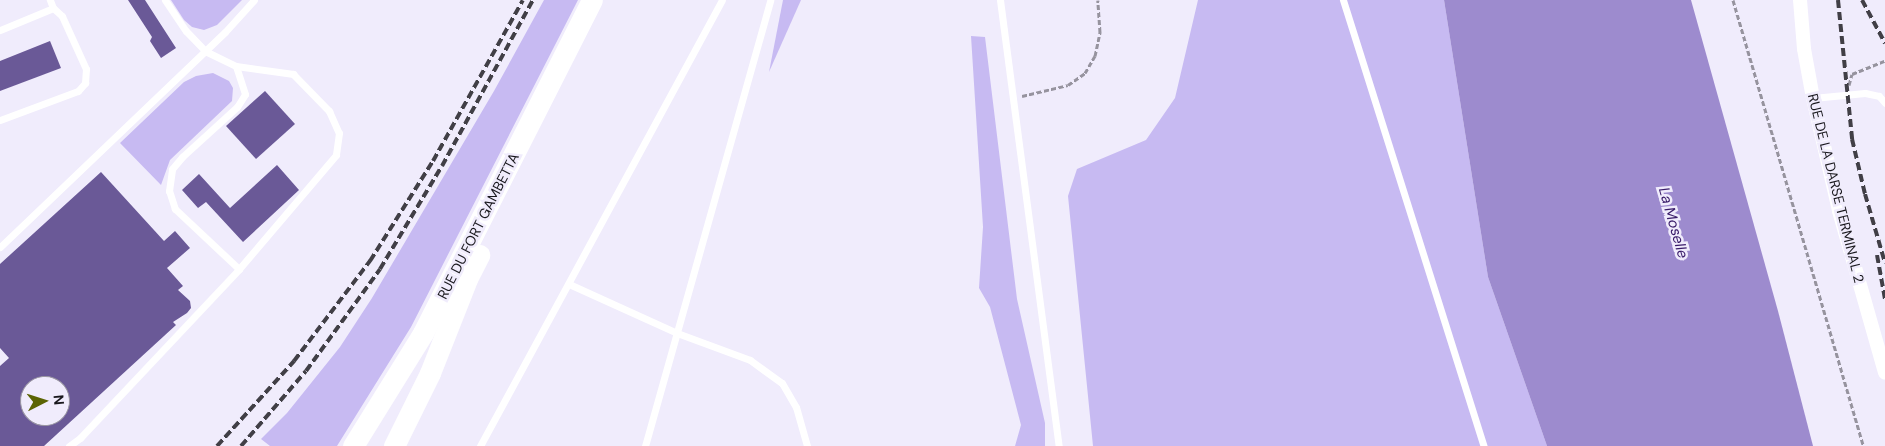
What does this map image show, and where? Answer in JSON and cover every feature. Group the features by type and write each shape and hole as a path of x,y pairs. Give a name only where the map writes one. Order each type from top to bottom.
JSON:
{"main road":[{"name":"RUE DU FORT GAMBETTA","path":"353,446 423,333 592,0"},
{"path":"394,446 430,373 467,279 509,196 542,100"}],"street":[{"name":"RUE DE LA DARSE TERMINAL 2","path":"1800,0 1804,49 1813,98 1839,211 1885,373"}],"lane":[{"path":"0,120 78,91 85,83 86,70 62,16 53,8 50,0"},
{"path":"69,446 80,438 239,269 336,154 339,133 329,111 293,74 236,66 205,51 186,31 166,0"},
{"path":"0,247 205,51 254,0"},
{"path":"480,446 722,0"},
{"path":"645,446 770,0"},
{"path":"1000,0 1059,446"},
{"path":"1343,0 1484,446"},
{"path":"0,29 53,8"},
{"path":"236,66 245,94 237,107 182,157 172,169 169,191 175,209 239,269"},
{"path":"1813,98 1846,94 1872,94 1879,96 1885,103"},
{"path":"569,284 677,333 750,360 782,382 796,407 807,446"}],"path":[{"path":"1013,97 1068,85 1084,73 1095,56 1100,32 1098,0"},
{"path":"1733,0 1863,446"},
{"path":"1846,94 1852,74 1885,61"}],"shaded area":[{"path":"171,0 242,0 217,25 204,30 192,27 184,20"},
{"path":"544,0 578,0 411,327 337,446 270,446 261,439 287,413 340,347 372,298 494,91"},
{"path":"783,0 801,0 769,72"},
{"path":"1198,0 1444,0 1488,277 1547,446 1093,446 1068,196 1077,169 1146,140 1175,98"},
{"path":"971,36 985,37 1017,299 1045,423 1045,446 1015,446 1021,425 990,307 979,288 983,227"},
{"path":"213,73 229,81 233,88 232,101 170,160 161,185 120,143 184,82 196,76"}],"water":[{"name":"La Moselle","path":"1444,0 1691,0 1778,311 1813,446 1547,446 1488,277"}],"building":[{"path":"128,0 145,0 176,48 161,58 150,41 152,37"},
{"path":"50,41 61,68 0,91 0,61"},
{"path":"265,91 295,124 256,159 226,126"},
{"path":"277,165 299,190 243,242 206,202 198,208 182,190 199,174 230,208"},
{"path":"101,172 164,241 175,231 190,248 167,268 183,286 178,290 190,301 191,308 173,322 176,325 70,422 70,376 20,376 20,426 66,426 44,446 0,446 0,366 9,358 0,348 0,264"}],"railway":[{"path":"217,446 294,361 370,261 433,161 523,0"},
{"path":"241,446 306,371 380,269 442,166 533,0"},
{"path":"1838,0 1852,139 1865,194 1885,263"},
{"path":"1862,0 1885,43"},
{"path":"1877,255 1885,299"}]}
